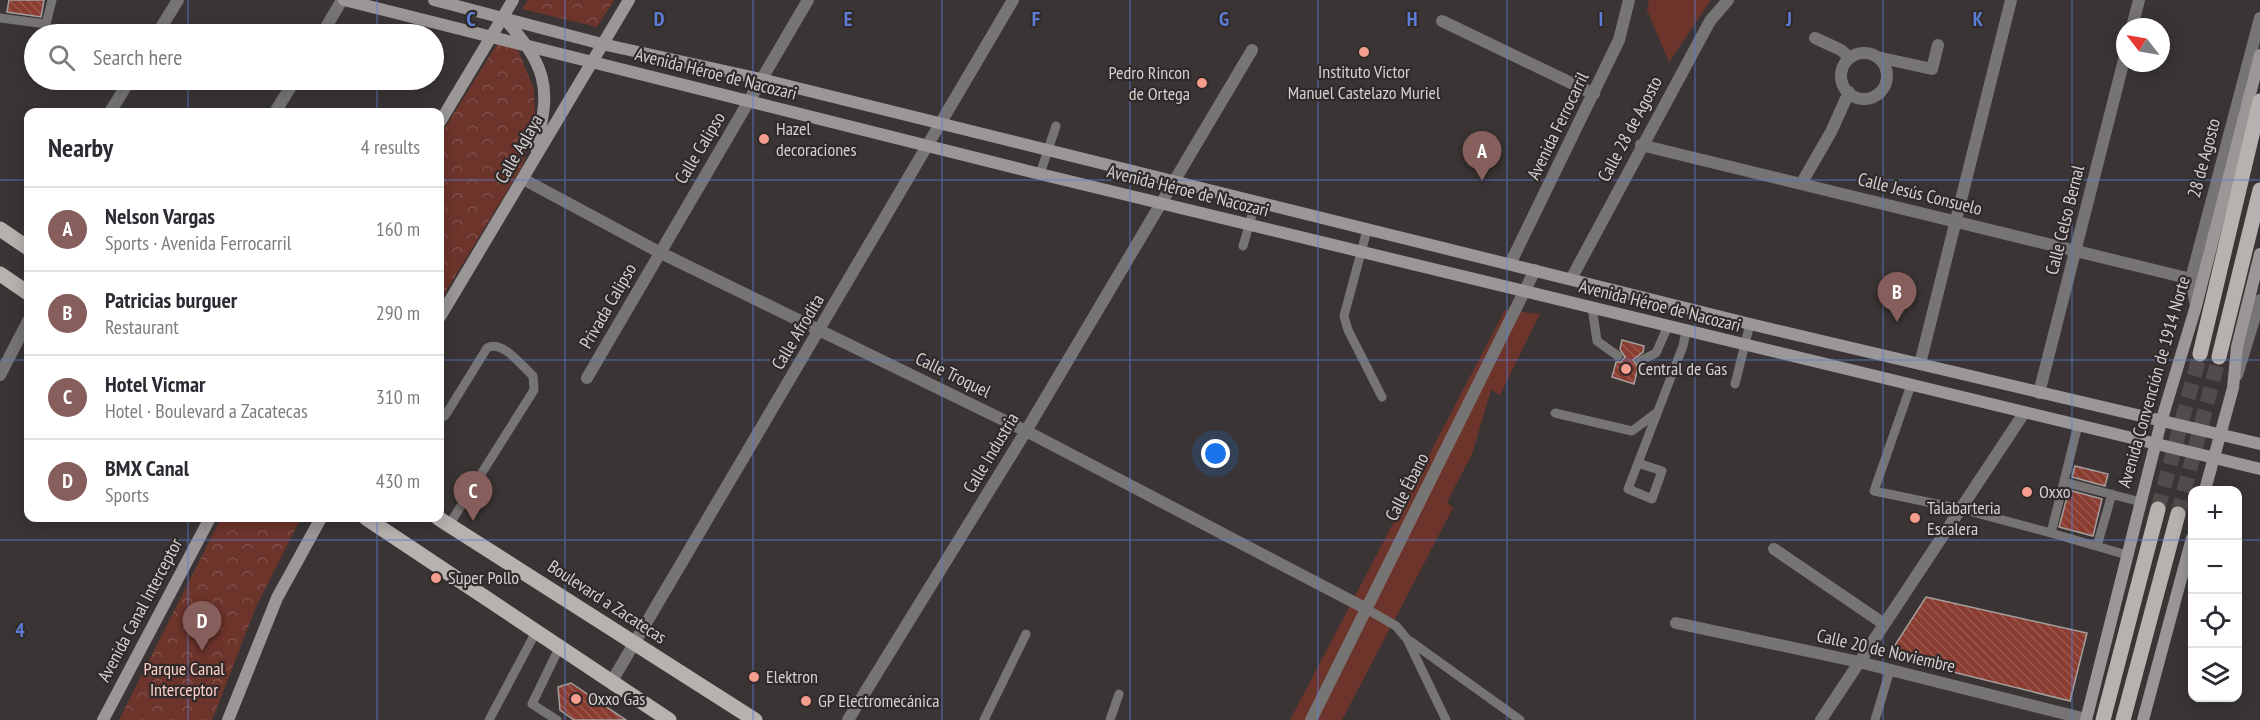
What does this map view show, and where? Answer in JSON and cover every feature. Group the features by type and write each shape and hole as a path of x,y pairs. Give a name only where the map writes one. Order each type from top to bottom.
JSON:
{"main road":[{"name":"Avenida Héroe de Nacozari","path":"343,0 438,24"},
{"name":"Avenida Héroe de Nacozari","path":"434,0 602,44 760,79 1750,324 2260,444"},
{"path":"444,115 513,0"},
{"name":"Calle Aglaya","path":"444,309 628,0"},
{"path":"503,17 528,46 542,73 545,115 530,165"},
{"name":"Avenida Héroe de Nacozari","path":"444,25 1040,174 2260,469"},
{"name":"Avenida Convención de 1914 Norte","path":"2086,720 2156,443 2196,306 2260,55"},
{"name":"Avenida Convención de 1914 Norte","path":"2200,354 2260,101"},
{"path":"2219,357 2260,190"},
{"path":"0,229 24,245"},
{"path":"2206,486 2233,388 2237,347 2260,254"},
{"path":"0,274 24,290"},
{"path":"2103,720 2158,509"},
{"path":"2123,720 2178,514"},
{"name":"Boulevard a Zacatecas","path":"444,521 755,720"},
{"name":"Avenida Canal Interceptor","path":"103,720 208,522"},
{"path":"228,720 276,598 319,522"},
{"path":"372,522 669,720"},
{"path":"2143,720 2192,540"}],"street":[{"path":"163,24 178,0"},
{"path":"328,24 343,0"},
{"name":"Calle Calipso","path":"659,252 808,0"},
{"name":"Calle Afrodita","path":"612,681 1013,0"},
{"name":"Avenida Ferrocarril","path":"1510,264 1619,40 1629,0"},
{"name":"Calle 28 de Agosto","path":"1571,279 1641,145 1710,21 1728,0"},
{"path":"1920,364 2011,0"},
{"path":"2134,18 2139,0"},
{"name":"28 de Agosto","path":"2196,306 2191,279 2260,18"},
{"path":"1442,21 1594,94"},
{"path":"1815,38 1841,50 1850,58"},
{"path":"1877,57 1886,69 1887,77 1881,91 1867,98 1859,98 1849,92 1842,77 1850,58 1863,53 1932,69 1938,45"},
{"name":"Calle Industria","path":"848,720 1026,431 1252,50"},
{"name":"Calle Celso Bernal","path":"2039,393 2121,72"},
{"path":"112,108 124,90"},
{"path":"277,108 288,90"},
{"path":"1801,184 1849,92"},
{"name":"Calle Jesús Consuelo","path":"1641,145 2191,279"},
{"name":"Calle Troquel","path":"523,179 659,252 1026,431 1365,608"},
{"name":"Privada Calipso","path":"587,378 659,252"},
{"name":"Calle Ébano","path":"1311,720 1535,270"},
{"path":"2233,388 2260,301"},
{"path":"0,375 24,329"},
{"path":"1821,720 2024,413"},
{"path":"1774,549 1884,624"},
{"name":"Calle 20 de Noviembre","path":"1676,623 1859,662 2086,720"}],"lane":[{"path":"0,18 46,24 52,0"},
{"path":"1040,174 1056,126"},
{"path":"1243,246 1251,225 1256,201"},
{"path":"1367,230 1344,316 1348,330 1382,398"},
{"path":"1592,308 1597,341 1618,356"},
{"path":"1736,384 1750,324"},
{"path":"1640,361 1656,353 1668,326"},
{"path":"1638,463 1683,346 1686,331"},
{"path":"444,521 534,390 533,376 505,350 497,344 492,345 487,348 446,416"},
{"path":"1911,385 1874,491 1961,509 2127,555"},
{"path":"1555,413 1632,431 1656,413"},
{"path":"2051,533 2078,425"},
{"path":"2064,482 2141,502"},
{"path":"2097,546 2112,494"},
{"path":"1365,608 1396,626 1407,639 1520,720"},
{"path":"489,720 537,630"},
{"path":"984,720 1026,634"},
{"path":"1407,639 1446,720"},
{"path":"557,720 532,704 560,646"},
{"path":"1875,720 1890,670"},
{"path":"1110,720 1119,694"}],"green space":[{"path":"528,0 614,0 597,27 522,9"},
{"path":"1649,0 1711,0 1669,62 1647,10"},
{"path":"497,44 517,48 534,89 535,115 523,165 444,294 444,130"},
{"path":"1505,310 1540,314 1500,395 1491,390 1472,454 1447,502 1453,508 1342,720 1290,720"},
{"name":"Parque Canal Interceptor","path":"219,522 299,522 256,607 212,720 119,720"}],"building":[{"path":"9,0 44,0 41,17 7,12"},
{"name":"Central de Gas","path":"1622,340 1644,346 1643,352 1633,360 1638,367 1634,384 1612,377 1616,362 1621,362 1625,357 1620,349"},
{"path":"2075,466 2108,474 2105,486 2072,477"},
{"path":"2069,490 2102,499 2093,536 2059,527"},
{"path":"1926,597 2087,633 2070,701 1888,656"},
{"name":"Oxxo Gas","path":"571,683 626,720 574,720 560,710 558,687"}],"tunnel":[{"path":"2158,509 2200,354"},
{"path":"2178,514 2219,357"}],"place":[{"name":"Instituto Victor Manuel Castelazo Muriel","path":"1364,52"},
{"name":"Pedro Rincon de Ortega","path":"1202,83"},
{"name":"Hazel decoraciones","path":"764,139"},
{"name":"Nelson Vargas","path":"1482,181"},
{"name":"Patricias burguer","path":"1897,322"},
{"name":"Central de Gas","path":"1626,369"},
{"name":"Oxxo","path":"2027,492"},
{"name":"Talabarteria Escalera","path":"1915,518"},
{"name":"Hotel Vicmar","path":"473,521"},
{"name":"Super Pollo","path":"436,578"},
{"name":"BMX Canal","path":"202,651"},
{"name":"Elektron","path":"754,677"},
{"name":"Oxxo Gas","path":"576,699"},
{"name":"GP Electromecánica","path":"806,701"}]}
